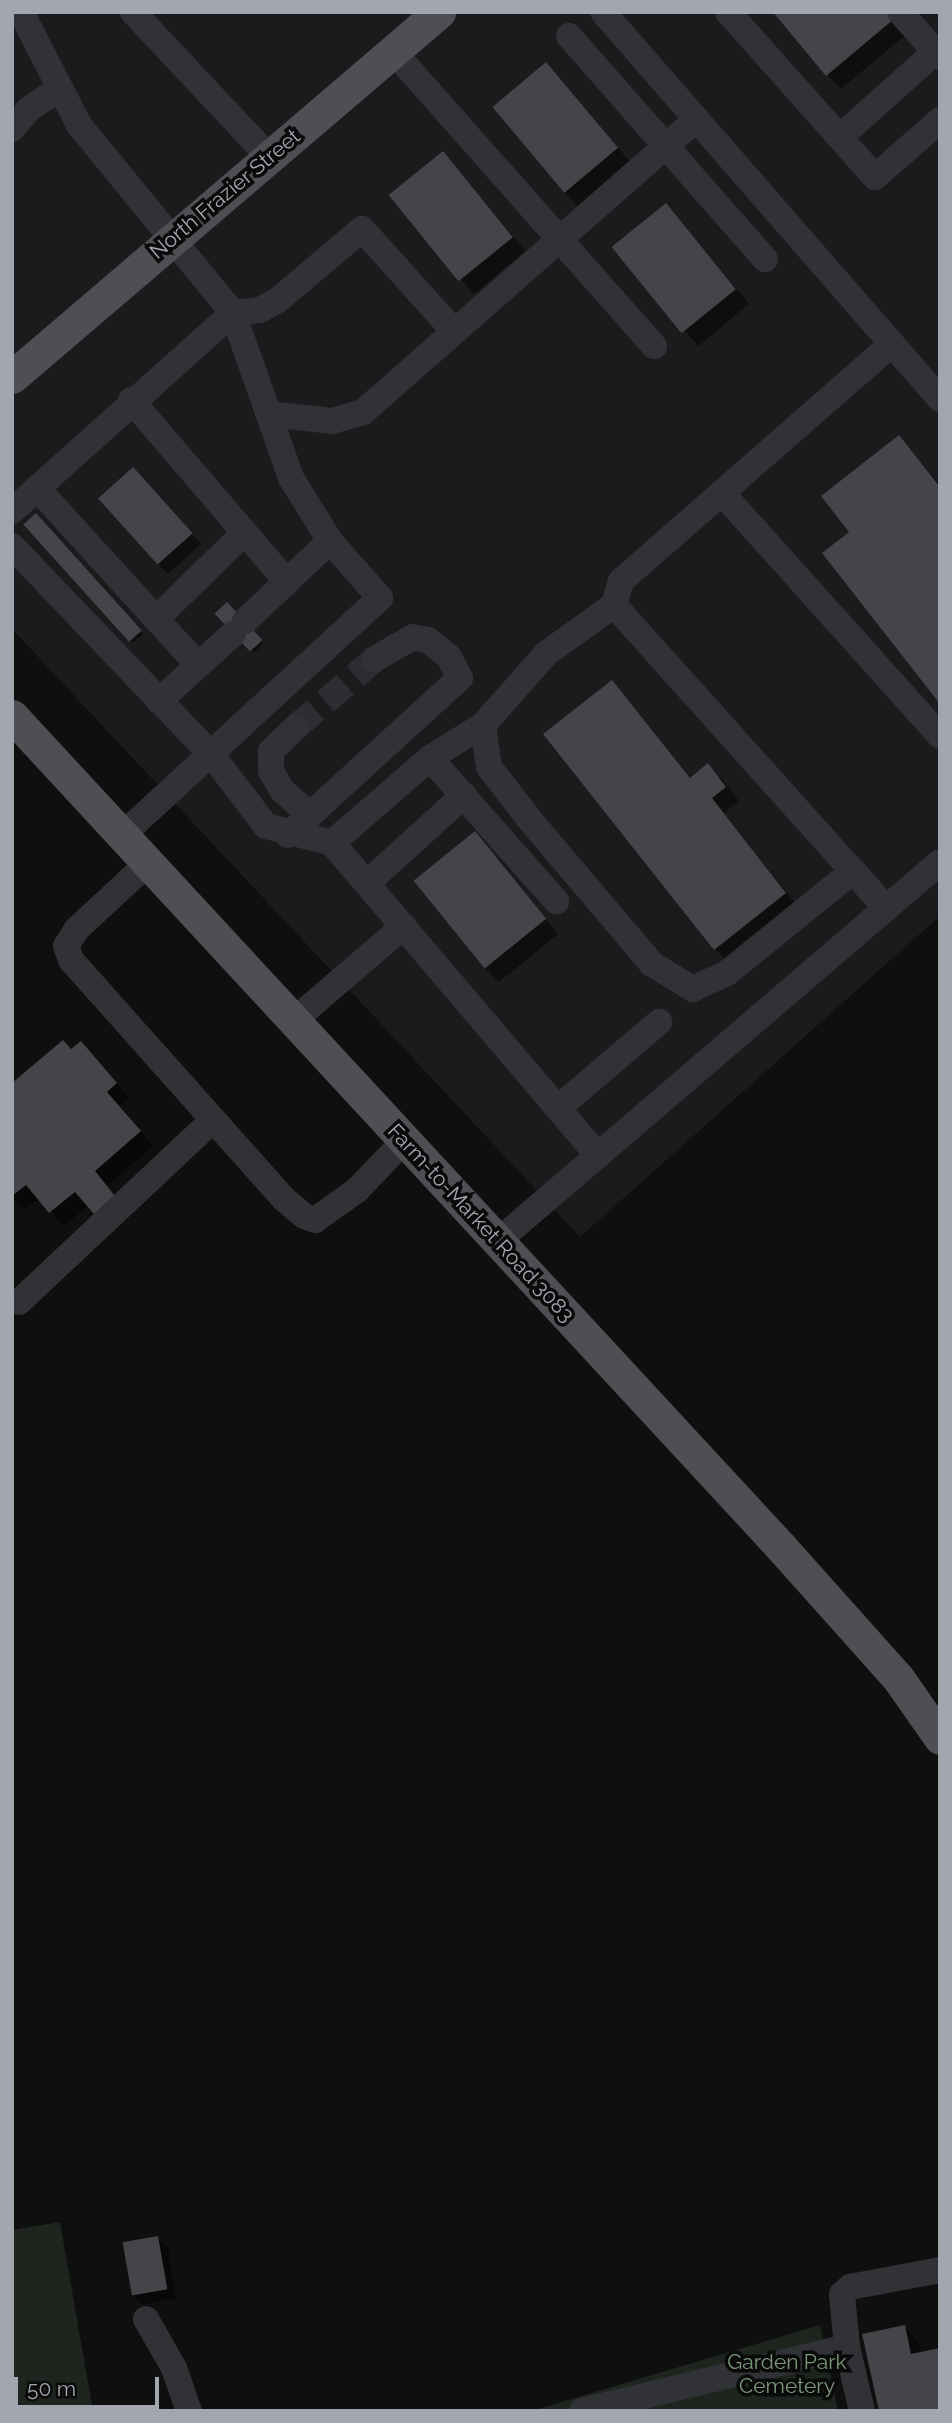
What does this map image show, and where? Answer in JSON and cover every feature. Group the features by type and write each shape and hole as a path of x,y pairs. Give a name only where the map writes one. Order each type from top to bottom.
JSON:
{"main road":[{"name":"North Frazier Street","path":"12,377 439,12"},
{"name":"Farm-to-Market Road 3083","path":"12,716 889,1668 940,1738"}],"lane":[{"path":"21,12 57,90 103,158 233,313 291,478 330,541 380,598 122,835"},
{"path":"133,12 269,157"},
{"path":"603,12 940,398"},
{"path":"728,12 875,177 940,120"},
{"path":"840,137 937,54 900,12"},
{"path":"569,36 765,259"},
{"path":"393,51 654,346"},
{"path":"18,110 57,90"},
{"path":"268,414 332,421 350,418 454,331 559,236 696,119"},
{"path":"12,511 131,400 233,313 260,310 278,300 362,229 454,331"},
{"path":"332,843 430,758 483,725 547,653 614,605 621,581 892,344"},
{"path":"131,400 287,582"},
{"path":"37,488 198,665"},
{"path":"722,493 940,736"},
{"path":"156,619 244,533"},
{"path":"159,701 330,541"},
{"path":"12,546 211,754 266,826 288,835 332,843 598,1155"},
{"path":"614,605 886,908"},
{"path":"288,835 460,678 449,657 428,640 413,636 375,659"},
{"path":"483,725 489,767 530,820 652,964 693,989 727,973 853,871"},
{"path":"296,727 271,751 271,771 282,790 310,815"},
{"path":"430,758 556,901"},
{"path":"367,883 464,795"},
{"path":"498,1241 940,862"},
{"path":"148,863 76,929 66,946 71,960 284,1199 304,1216 315,1220 357,1190 404,1141"},
{"path":"293,1021 404,926"},
{"path":"558,1108 659,1022"},
{"path":"19,1302 213,1119"},
{"path":"862,2411 847,2347 842,2294 850,2287 940,2270"},
{"path":"146,2319 174,2368 189,2411"},
{"path":"582,2411 682,2400 847,2347"}],"shaded area":[{"path":"12,12 940,12 940,916 580,1237 12,629"}],"green space":[{"path":"60,2222 93,2411 12,2411 12,2230"},
{"name":"Garden Park Cemetery","path":"820,2325 838,2411 531,2411"}],"building":[{"path":"773,12 889,12 894,19 826,76"},
{"path":"546,62 618,148 564,193 492,107"},
{"path":"443,151 513,237 458,281 389,195"},
{"path":"666,203 736,289 681,333 612,247"},
{"path":"899,435 940,487 940,704 822,553 849,532 821,496"},
{"path":"133,467 193,533 158,565 98,498"},
{"path":"36,513 142,630 129,642 23,524"},
{"path":"227,602 262,640 250,652 215,614"},
{"path":"612,680 690,778 708,763 726,787 712,798 786,893 714,950 543,734"},
{"path":"475,831 546,919 485,969 414,881"},
{"path":"63,1040 71,1049 81,1041 117,1083 107,1092 141,1131 95,1171 115,1196 94,1214 75,1192 49,1213 26,1185 12,1196 12,1083"},
{"path":"158,2236 167,2289 132,2295 123,2242"},
{"path":"905,2325 911,2354 940,2348 940,2411 879,2411 862,2334"}],"tunnel":[{"path":"296,727 375,659"}]}
